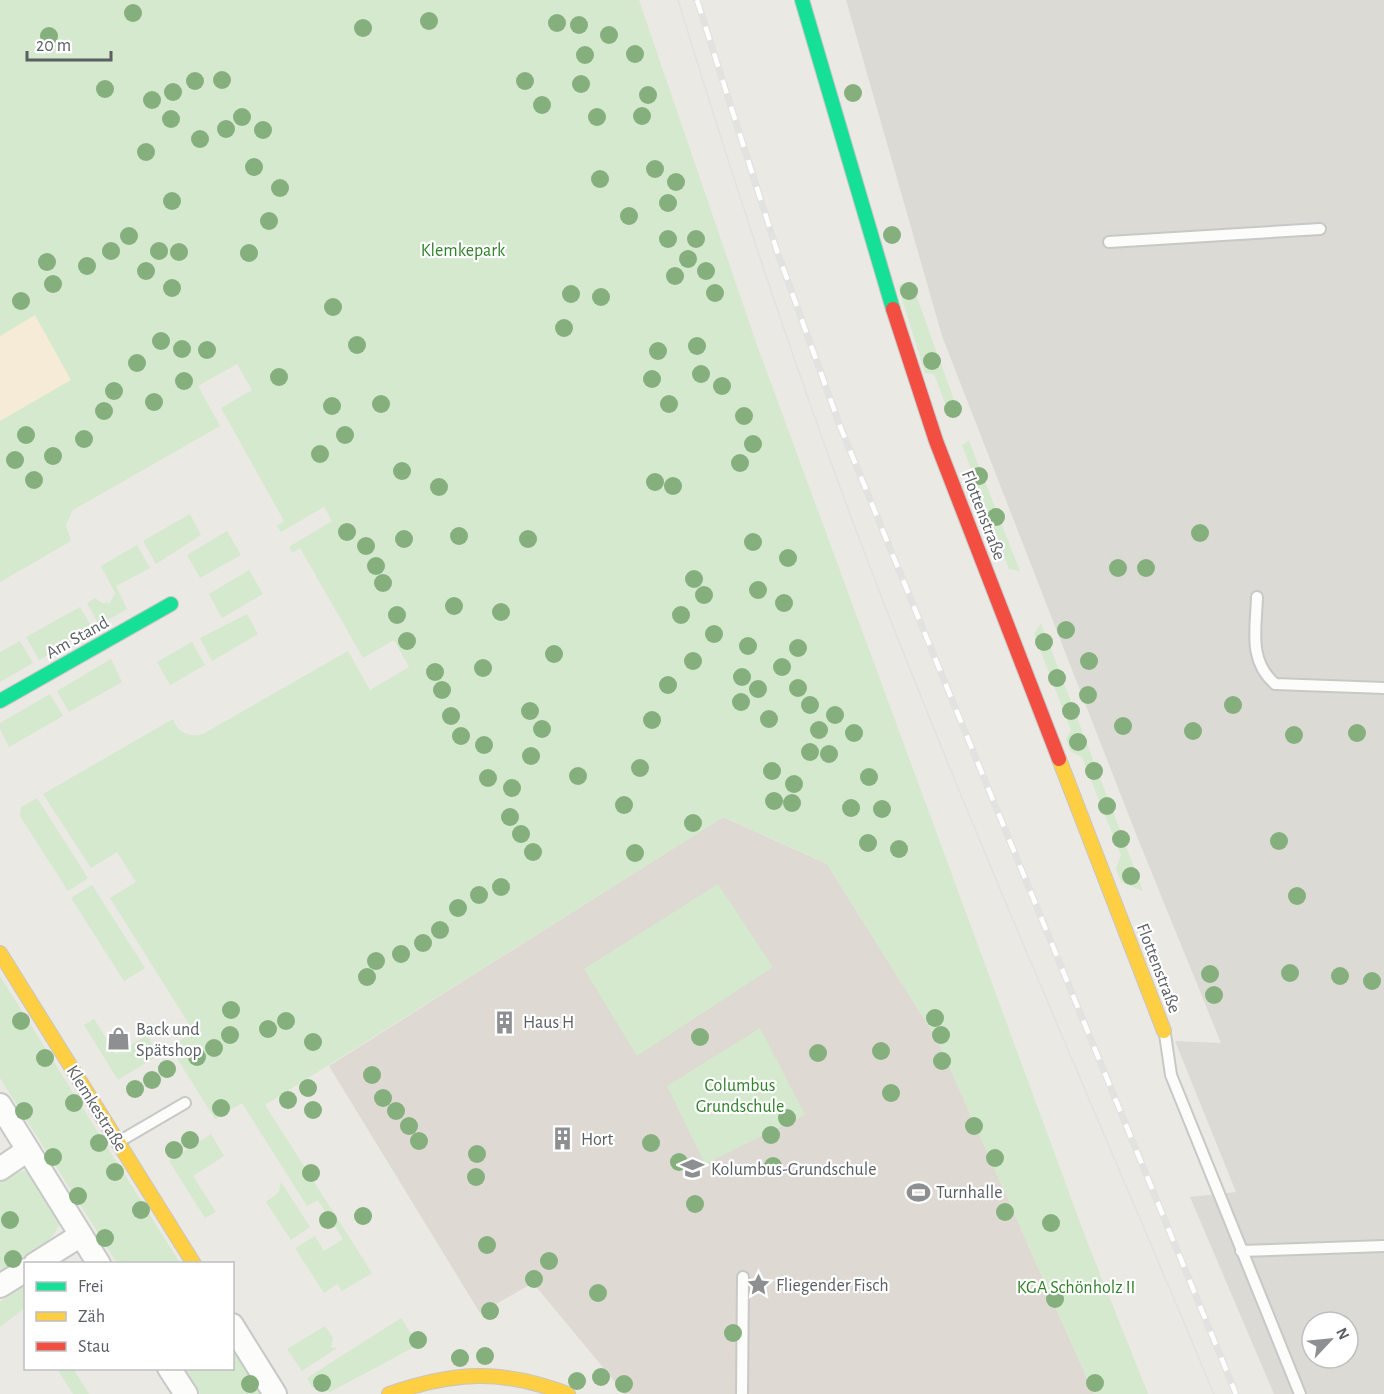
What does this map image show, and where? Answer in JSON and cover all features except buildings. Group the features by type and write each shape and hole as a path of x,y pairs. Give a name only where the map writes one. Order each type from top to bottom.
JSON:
{"street":[{"name":"Flottenstraße","path":"802,0 880,270 936,441 1164,1031"},
{"name":"Am Stand","path":"0,701 171,604"},
{"name":"Klemkestraße","path":"0,953 193,1262"},
{"path":"0,1105 98,1262"},
{"path":"0,1169 28,1150"},
{"path":"37,1262 81,1235"},
{"path":"0,1286 24,1271"},
{"path":"234,1328 275,1394"},
{"path":"170,1370 186,1394"},
{"path":"389,1394 439,1377 474,1373 508,1375 536,1380 567,1394"}],"lane":[{"path":"1109,242 1320,229"},
{"path":"1257,597 1256,653 1262,672 1275,684 1384,688"},
{"path":"1164,1031 1171,1075 1300,1394"},
{"path":"119,1142 185,1103"},
{"path":"1241,1251 1384,1246"},
{"path":"742,1394 743,1276"}],"shaded area":[{"path":"846,0 1384,0 1384,1394 1274,1394 1190,1197 1236,1192 1175,1041 1221,1043 1136,834 942,336"},
{"name":"Kolumbus-Grundschule","path":"723,817 827,864 938,1041 1094,1394 625,1394 533,1283 480,1313 329,1066"}],"green space":[{"name":"Klemkepark","path":"0,0 639,0 758,348 1088,1244 1148,1394 1094,1394 938,1041 827,864 724,817 265,1105 372,1273 342,1291 337,1284 324,1293 295,1248 315,1236 324,1251 343,1239 318,1200 307,1206 242,1103 215,1119 170,1047 194,1032 110,898 136,882 117,852 91,868 43,794 173,719 181,731 189,735 203,734 348,651 370,690 409,667 394,640 363,658 300,548 292,553 289,547 332,521 324,507 281,532 277,526 284,521 221,408 252,390 237,364 198,386 220,426 73,510 66,525 71,541 0,582"},
{"path":"911,281 959,414 950,416 934,374 925,373 898,286"},
{"path":"969,441 1020,571 1009,569 962,445"},
{"path":"190,514 201,535 156,564 143,541"},
{"path":"227,531 241,555 200,578 187,555"},
{"path":"137,545 150,568 116,586 127,609 99,625 87,603 95,598 102,603 110,603 115,593 101,566"},
{"path":"249,570 263,594 222,618 209,594"},
{"path":"80,607 93,629 39,660 26,637"},
{"path":"247,614 258,634 212,661 200,638"},
{"path":"1041,623 1143,891 1121,882 1116,869 1121,855 1082,757 1071,752 1066,739 1071,730 1034,634"},
{"path":"20,641 33,663 0,682 0,652"},
{"path":"192,642 205,665 170,685 157,662"},
{"path":"111,659 122,682 69,712 57,691"},
{"path":"50,694 63,716 9,747 0,729 0,723"},
{"path":"37,798 88,878 68,891 20,816 21,807"},
{"path":"718,884 773,967 637,1056 584,969"},
{"path":"92,885 145,968 124,981 71,898"},
{"path":"0,976 179,1262 116,1262 0,1078"},
{"path":"94,1019 116,1054 147,1035 159,1055 118,1080 84,1025"},
{"name":"Columbus Grundschule","path":"760,1028 805,1115 705,1164 667,1086"},
{"path":"211,1134 224,1156 193,1176 216,1212 205,1218 169,1161"},
{"path":"27,1170 61,1223 48,1242 0,1275 0,1178"},
{"path":"281,1182 310,1227 291,1240 266,1202 279,1192"},
{"path":"24,1285 24,1309 0,1327 0,1302"},
{"path":"401,1318 418,1345 330,1392 312,1387 307,1378"},
{"path":"325,1326 333,1338 331,1347 337,1348 302,1371 287,1349"},
{"path":"234,1350 261,1394 200,1394 185,1370 234,1370"},
{"path":"58,1370 74,1370 89,1394 73,1394"}],"sand":[{"path":"35,315 71,380 0,421 0,336"}],"tram line":[{"path":"678,0 776,307 887,611 966,808 1214,1394"}],"railway":[{"path":"697,0 777,251 840,426 1236,1394"}],"traffic: fast":[{"path":"802,0 893,309"},
{"path":"0,701 171,604"}],"traffic: slow":[{"path":"1059,759 1164,1031"},
{"path":"0,953 193,1262"},
{"path":"389,1394 436,1381 478,1376 521,1380 568,1394"}],"traffic: jam":[{"path":"893,309 936,441 1059,759"}],"place":[{"name":"Haus H","path":"505,1022"},
{"name":"Back und Spätshop","path":"118,1039"},
{"name":"Hort","path":"563,1139"},
{"name":"Kolumbus-Grundschule","path":"693,1169"},
{"name":"Turnhalle","path":"918,1192"},
{"name":"Fliegender Fisch","path":"758,1285"}],"park label":[{"name":"KGA Schönholz II","path":"1076,1287"}]}
